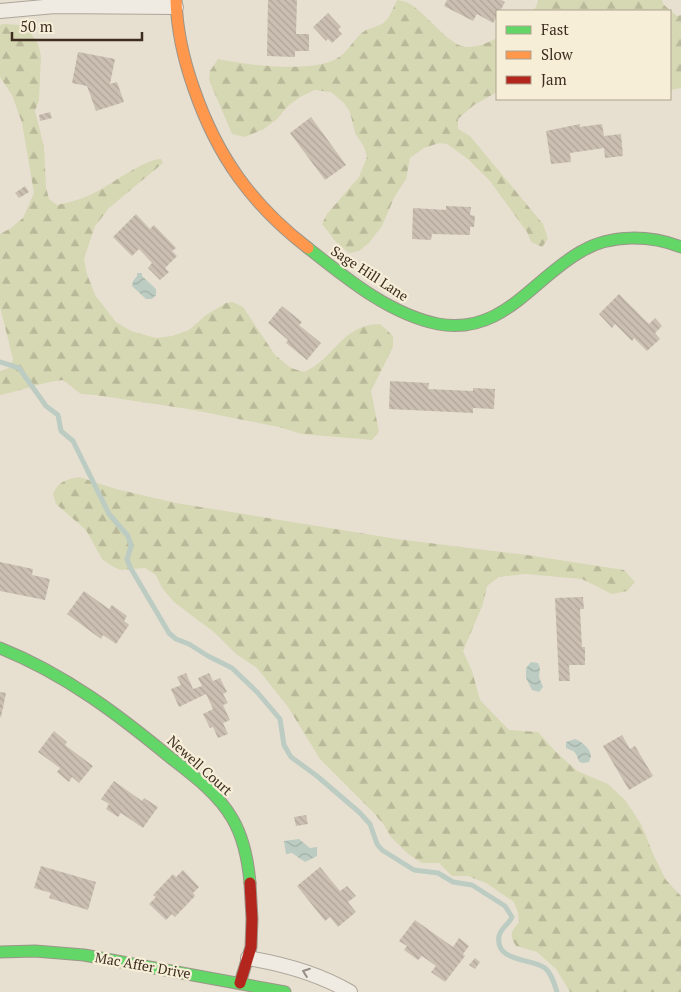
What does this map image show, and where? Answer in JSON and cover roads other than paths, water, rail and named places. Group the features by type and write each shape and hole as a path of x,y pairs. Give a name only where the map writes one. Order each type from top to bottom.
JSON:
{"street":[{"path":"0,11 55,6 176,4"},
{"name":"Sage Hill Lane","path":"176,4 182,46 198,102 214,141 244,187 267,214 307,248 371,294 402,312 430,322 470,324 494,316 519,302 558,266 596,243 620,238 636,238 664,241 681,247"},
{"name":"Newell Court","path":"0,648 32,660 92,695 178,763 210,791 229,813 238,828 244,845 249,871 252,936 248,958 240,983"},
{"name":"Mac Affer Drive","path":"0,952 35,951 68,953 157,967 285,992"},
{"path":"248,958 302,970 350,992"}],"water":[{"path":"137,273 142,273 142,276 156,289 156,295 152,299 146,299 132,286"},
{"path":"531,662 538,663 540,668 539,677 543,687 539,692 532,690 526,678 526,668"},
{"path":"575,739 589,750 591,756 589,762 579,762 575,753 566,748 566,742"},
{"path":"299,839 310,848 317,847 317,856 305,862 292,853 286,854 284,841"}],"waterway":[{"path":"0,362 19,368 46,406 58,415 61,431 73,441 109,514 128,536 131,546 127,559 130,567 169,633 176,639 189,644 232,668 257,692 280,719 284,745 291,757 317,776 359,812 370,824 377,844 382,850 414,870 438,873 453,882 472,885 505,906 512,917 499,936 499,944 502,951 515,958 545,968 551,976 557,992"}]}
